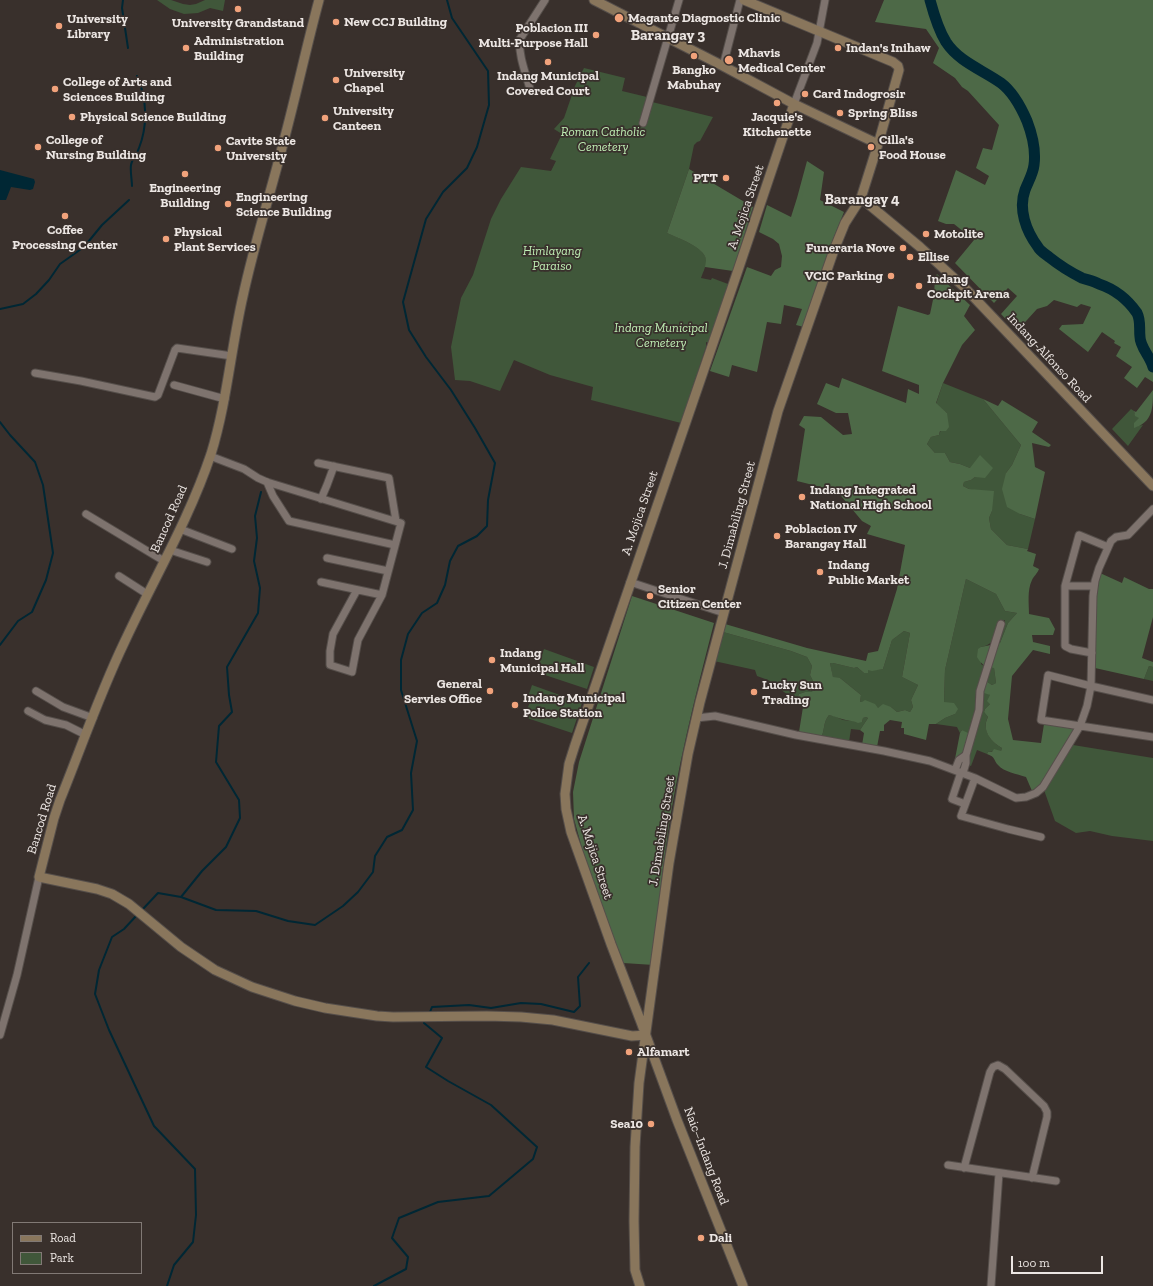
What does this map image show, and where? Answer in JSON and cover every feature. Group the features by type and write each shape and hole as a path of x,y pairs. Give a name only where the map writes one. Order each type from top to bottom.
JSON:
{"street":[{"name":"Bancod Road","path":"0,1035 17,975 38,877 54,818 124,643 180,529 210,456 225,400 243,296 264,210 284,143 319,0"},
{"path":"530,89 522,62 519,45 520,39 545,0"},
{"path":"594,0 794,104 878,144"},
{"path":"643,123 679,0"},
{"path":"723,66 740,0"},
{"path":"744,0 820,31"},
{"name":"A. Mojica Street","path":"646,1035 611,944 569,826 565,801 567,775 571,755 630,582 794,104 813,54 820,31 825,0"},
{"name":"J. Dimabiling Street","path":"640,1286 635,1270 634,1221 635,1147 639,1083 669,863 679,800 696,718 782,400 836,243 848,218 861,198 898,73 897,64 820,31"},
{"name":"Indang-Alfonso Road","path":"861,198 906,235 975,298 1153,486"},
{"path":"35,373 155,397 158,395 177,348 232,356"},
{"path":"174,385 225,400"},
{"path":"210,456 244,469 267,482 402,523 382,595 358,640 352,672 330,665 330,651 333,634 357,590"},
{"path":"318,463 389,478 396,521"},
{"path":"321,499 328,485 334,466"},
{"path":"267,482 273,496 289,521 395,545"},
{"path":"696,718 715,716 796,735 930,761 975,778 1015,798 1019,799 1030,796 1041,789 1046,783 1080,726 1087,706 1091,686 1094,586 1099,568 1111,541 1115,538 1129,534 1153,508"},
{"path":"86,514 164,561"},
{"path":"180,529 232,549"},
{"path":"1092,653 1071,649 1065,646 1066,586 1079,535 1108,547"},
{"path":"170,550 207,562"},
{"path":"327,558 388,571"},
{"path":"119,576 147,594"},
{"path":"321,582 382,595"},
{"path":"630,582 724,613"},
{"path":"1066,586 1094,586"},
{"path":"965,804 952,799 960,772 966,763 966,755 978,713 980,691 1001,624"},
{"path":"1153,700 1048,675 1041,720 1153,737"},
{"path":"36,691 63,708 93,718"},
{"path":"28,711 45,720 66,725 86,735"},
{"path":"975,778 965,804 959,814 961,816 975,821 1041,837"},
{"path":"38,877 102,890 117,896 193,956 215,970 266,992 310,1005 393,1017 521,1016 553,1020 632,1036 646,1035"},
{"name":"Naic–Indang Road","path":"646,1035 677,1120 743,1286"},
{"path":"964,1168 990,1072 994,1066 998,1065 1044,1106 1047,1112 1032,1178"},
{"path":"948,1165 1056,1181"},
{"path":"991,1286 1000,1173"}],"green space":[{"path":"157,0 171,0 190,5 205,0 225,0 223,11 210,8 198,13 184,14 170,9"},
{"path":"884,0 1153,0 1153,382 1145,377 1137,388 1124,378 1132,367 1116,356 1121,347 1102,332 1088,352 1059,329 1062,325 1083,324 1091,307 1081,304 1077,307 1054,300 1047,306 1037,309 1017,331 1001,314 1017,296 1008,288 994,303 955,263 974,240 954,224 946,224 938,221 956,170 985,185 989,176 976,168 983,148 992,150 999,125 955,78 933,63 939,48 926,29 875,22"},
{"path":"584,68 625,78 622,91 647,97 641,123 647,123 652,102 713,117 700,141 694,145 689,169 667,233 690,243 701,251 706,259 706,264 701,278 711,280 712,278 728,284 710,343 706,342 706,347 681,423 591,400 593,387 550,375 514,360 500,391 470,381 455,380 451,347 461,298 473,275 491,219 501,199 521,167 551,171 556,161 550,159 562,134 554,129 564,118 575,86"},
{"path":"807,161 824,172 820,200 844,212 829,249 804,327 796,325 802,309 784,305 781,324 767,322 757,372 732,365 729,377 710,371 747,267 771,276 775,270 781,267 782,256 779,244 773,239 759,232 767,205 791,217"},
{"path":"689,169 753,207 733,271 705,267 706,260 701,251 667,233"},
{"path":"937,274 970,305 964,316 975,330 962,345 943,383 936,403 947,413 949,427 946,431 940,431 939,435 931,437 927,444 935,453 945,453 950,462 970,468 980,455 993,468 985,478 975,477 964,482 963,486 969,489 994,491 992,511 989,518 991,529 1007,545 1028,549 1027,551 1036,554 1033,566 1039,569 1029,588 1029,614 1049,618 1055,629 1053,635 1032,635 1033,642 1050,646 1050,654 1033,650 1012,676 1008,719 1013,740 1041,743 1044,724 1074,729 1040,786 1032,791 1026,777 1004,769 996,763 993,757 987,754 988,752 992,752 994,749 1001,751 1002,748 991,739 986,731 986,722 988,717 984,712 990,704 987,701 990,695 982,691 986,681 992,685 996,683 994,668 986,666 980,662 977,657 978,649 1000,643 1008,623 1017,613 1005,611 996,594 966,579 945,670 944,702 954,703 958,709 955,714 936,724 929,724 926,740 904,734 904,728 901,728 902,722 890,720 884,725 884,731 880,731 877,747 862,745 864,733 860,730 868,718 866,717 863,718 862,722 858,723 829,715 821,738 799,732 803,707 796,701 799,694 812,692 814,683 810,675 812,666 807,657 723,632 725,624 807,648 866,661 868,653 878,651 897,589 905,545 867,534 871,526 862,521 837,491 797,481 805,429 799,425 804,416 821,417 843,435 852,434 848,413 836,413 817,404 826,383 839,388 842,378 906,403 908,389 919,394 919,385 882,371 898,306 928,315 930,314 934,295 935,277","holes":["904,631 910,633 902,677 918,685 911,700 913,707 910,712 905,710 897,712 891,707 883,704 878,708 875,704 865,700 860,702 861,695 840,678 833,677 830,663 854,668 857,667 864,673 868,673 868,670 872,671 883,669 892,640"]},
{"path":"943,383 983,399 1021,445 1012,465 1006,473 1020,514 1035,519 1028,549 1007,545 991,529 989,518 992,511 979,491 963,486 964,482 975,477 970,468 950,462 945,453 935,453 927,444 931,437 939,435 947,413 936,404"},
{"path":"1153,390 1151,414 1145,422 1134,428 1134,423 1139,418 1135,416 1134,411 1136,412"},
{"path":"983,399 998,406 1002,400 1038,422 1032,432 1051,445 1049,447 1032,443 1035,467 1045,472 1035,519 1020,514 1007,507 1002,489 1006,473 1012,465 1021,445"},
{"path":"1131,409 1140,418 1134,427 1143,425 1128,446 1112,429"},
{"path":"1100,573 1122,583 1124,577 1149,589 1153,589 1153,617 1142,658 1153,662 1153,667 1149,666 1144,679 1095,668 1096,601"},
{"path":"966,579 996,594 1005,611 1017,613 1008,623 1000,643 998,643 1005,620 998,623 992,642 981,647 981,664 984,666 976,694 976,711 969,736 962,730 960,733 957,727 936,724 955,714 944,702 945,670"},
{"path":"632,596 714,623 693,706 670,818 662,876 654,965 623,963 612,941 574,819 573,792 579,762"},
{"path":"904,631 910,633 902,677 918,685 911,700 913,707 910,712 905,710 897,712 891,707 877,708 860,702 861,695 840,678 833,678 830,663 854,668 857,667 864,673 868,670 883,669 892,640"},
{"path":"723,632 807,657 812,666 810,675 814,683 812,692 799,694 796,701 768,680 757,676 755,670 714,661"},
{"path":"544,649 594,667 587,689 536,672"},
{"path":"1149,666 1153,667 1153,681 1144,679"},
{"path":"990,668 994,668 996,683 992,685 986,681"},
{"path":"532,685 582,703 572,733 524,717 530,702 527,700"},
{"path":"982,688 990,695 990,704 984,712 988,717 986,722 986,730 991,739 1002,748 1001,751 988,752 987,754 977,750 971,766 968,765 968,758"},
{"path":"829,715 843,720 862,722 863,718 868,718 860,730 851,729 849,742 821,738"},
{"path":"962,730 968,733 969,736 964,761 954,764 960,733"},
{"path":"1073,745 1153,758 1153,841 1112,836 1090,831 1076,833 1055,821 1044,790"}],"water":[{"path":"0,170 34,179 35,182 33,189 30,190 11,187 6,200 0,200"}],"waterway":[{"path":"123,0 122,8 128,48"},
{"path":"142,910 158,893 181,897 216,910 256,911 288,921 315,925 343,906 358,892 373,872 375,856 387,837 402,830 413,810 411,773 417,741 401,690 401,660 408,634 422,613 437,603 445,585 450,561 458,546 477,536 487,526 488,500 495,463 451,390 426,357 409,330 403,302 426,219 443,192 467,168 477,147 489,105 488,71 452,18 447,0"},
{"path":"930,0 941,32 951,49 964,60 1001,83 1016,100 1027,121 1033,142 1034,165 1033,172 1025,190 1022,205 1024,220 1034,241 1041,251 1061,266 1082,278 1110,289 1129,304 1137,313 1140,341 1153,367"},
{"path":"132,186 131,165 142,139 145,121 143,93 137,76"},
{"path":"0,309 23,304 36,294 49,280 60,264 84,247 102,225 129,200"},
{"path":"0,422 35,462 43,485 53,553 46,580 32,612 18,621 0,645"},
{"path":"181,897 202,871 226,847 240,818 239,800 216,762 219,726 232,712 227,667 258,613 260,588 254,561 257,538 255,516 261,492"},
{"path":"137,915 124,929 112,937 99,970 95,994 109,1030 154,1126 195,1169 196,1215 193,1242 174,1265 167,1286"},
{"path":"430,1012 432,1007 469,1005 491,1008 521,1003 541,1004 574,1012 580,1006 578,977 589,963"},
{"path":"374,1286 406,1269 408,1257 392,1238 399,1218 438,1202 489,1196 533,1159 537,1147 491,1105 426,1067 442,1038 424,1023"}],"place":[{"name":"University Grandstand","path":"238,9"},
{"name":"Magante Diagnostic Clinic","path":"619,18"},
{"name":"New CCJ Building","path":"336,22"},
{"name":"University Library","path":"59,26"},
{"name":"Poblacion III Multi-Purpose Hall","path":"596,35"},
{"name":"Administration Building","path":"186,48"},
{"name":"Indan's Inihaw","path":"838,48"},
{"name":"Bangko Mabuhay","path":"694,56"},
{"name":"Mhavis Medical Center","path":"729,60"},
{"name":"Indang Municipal Covered Court","path":"548,62"},
{"name":"University Chapel","path":"336,80"},
{"name":"College of Arts and Sciences Building","path":"55,89"},
{"name":"Card Indogrosir","path":"805,94"},
{"name":"Jacquie's Kitchenette","path":"777,103"},
{"name":"Spring Bliss","path":"840,113"},
{"name":"Physical Science Building","path":"72,117"},
{"name":"University Canteen","path":"325,118"},
{"name":"College of Nursing Building","path":"38,147"},
{"name":"Cilla's Food House","path":"871,147"},
{"name":"Cavite State University","path":"218,148"},
{"name":"Engineering Building","path":"185,174"},
{"name":"PTT","path":"726,178"},
{"name":"Engineering Science Building","path":"228,204"},
{"name":"Coffee Processing Center","path":"65,216"},
{"name":"Motolite","path":"926,234"},
{"name":"Physical Plant Services","path":"166,239"},
{"name":"Funeraria Nove","path":"903,248"},
{"name":"Ellise","path":"910,257"},
{"name":"VCIC Parking","path":"891,276"},
{"name":"Indang Cockpit Arena","path":"919,286"},
{"name":"Indang Integrated National High School","path":"802,497"},
{"name":"Poblacion IV Barangay Hall","path":"777,536"},
{"name":"Indang Public Market","path":"820,572"},
{"name":"Senior Citizen Center","path":"650,596"},
{"name":"Indang Municipal Hall","path":"492,660"},
{"name":"General Servies Office","path":"490,691"},
{"name":"Lucky Sun Trading","path":"754,692"},
{"name":"Indang Municipal Police Station","path":"515,705"},
{"name":"Alfamart","path":"629,1052"},
{"name":"Sea10","path":"651,1124"},
{"name":"Dali","path":"701,1238"}],"district":[{"name":"Barangay 3","path":"668,36"},
{"name":"Barangay 4","path":"862,200"}],"park label":[{"name":"Roman Catholic Cemetery","path":"603,140"},
{"name":"Himlayang Paraiso","path":"552,258"},
{"name":"Indang Municipal Cemetery","path":"661,336"}]}
